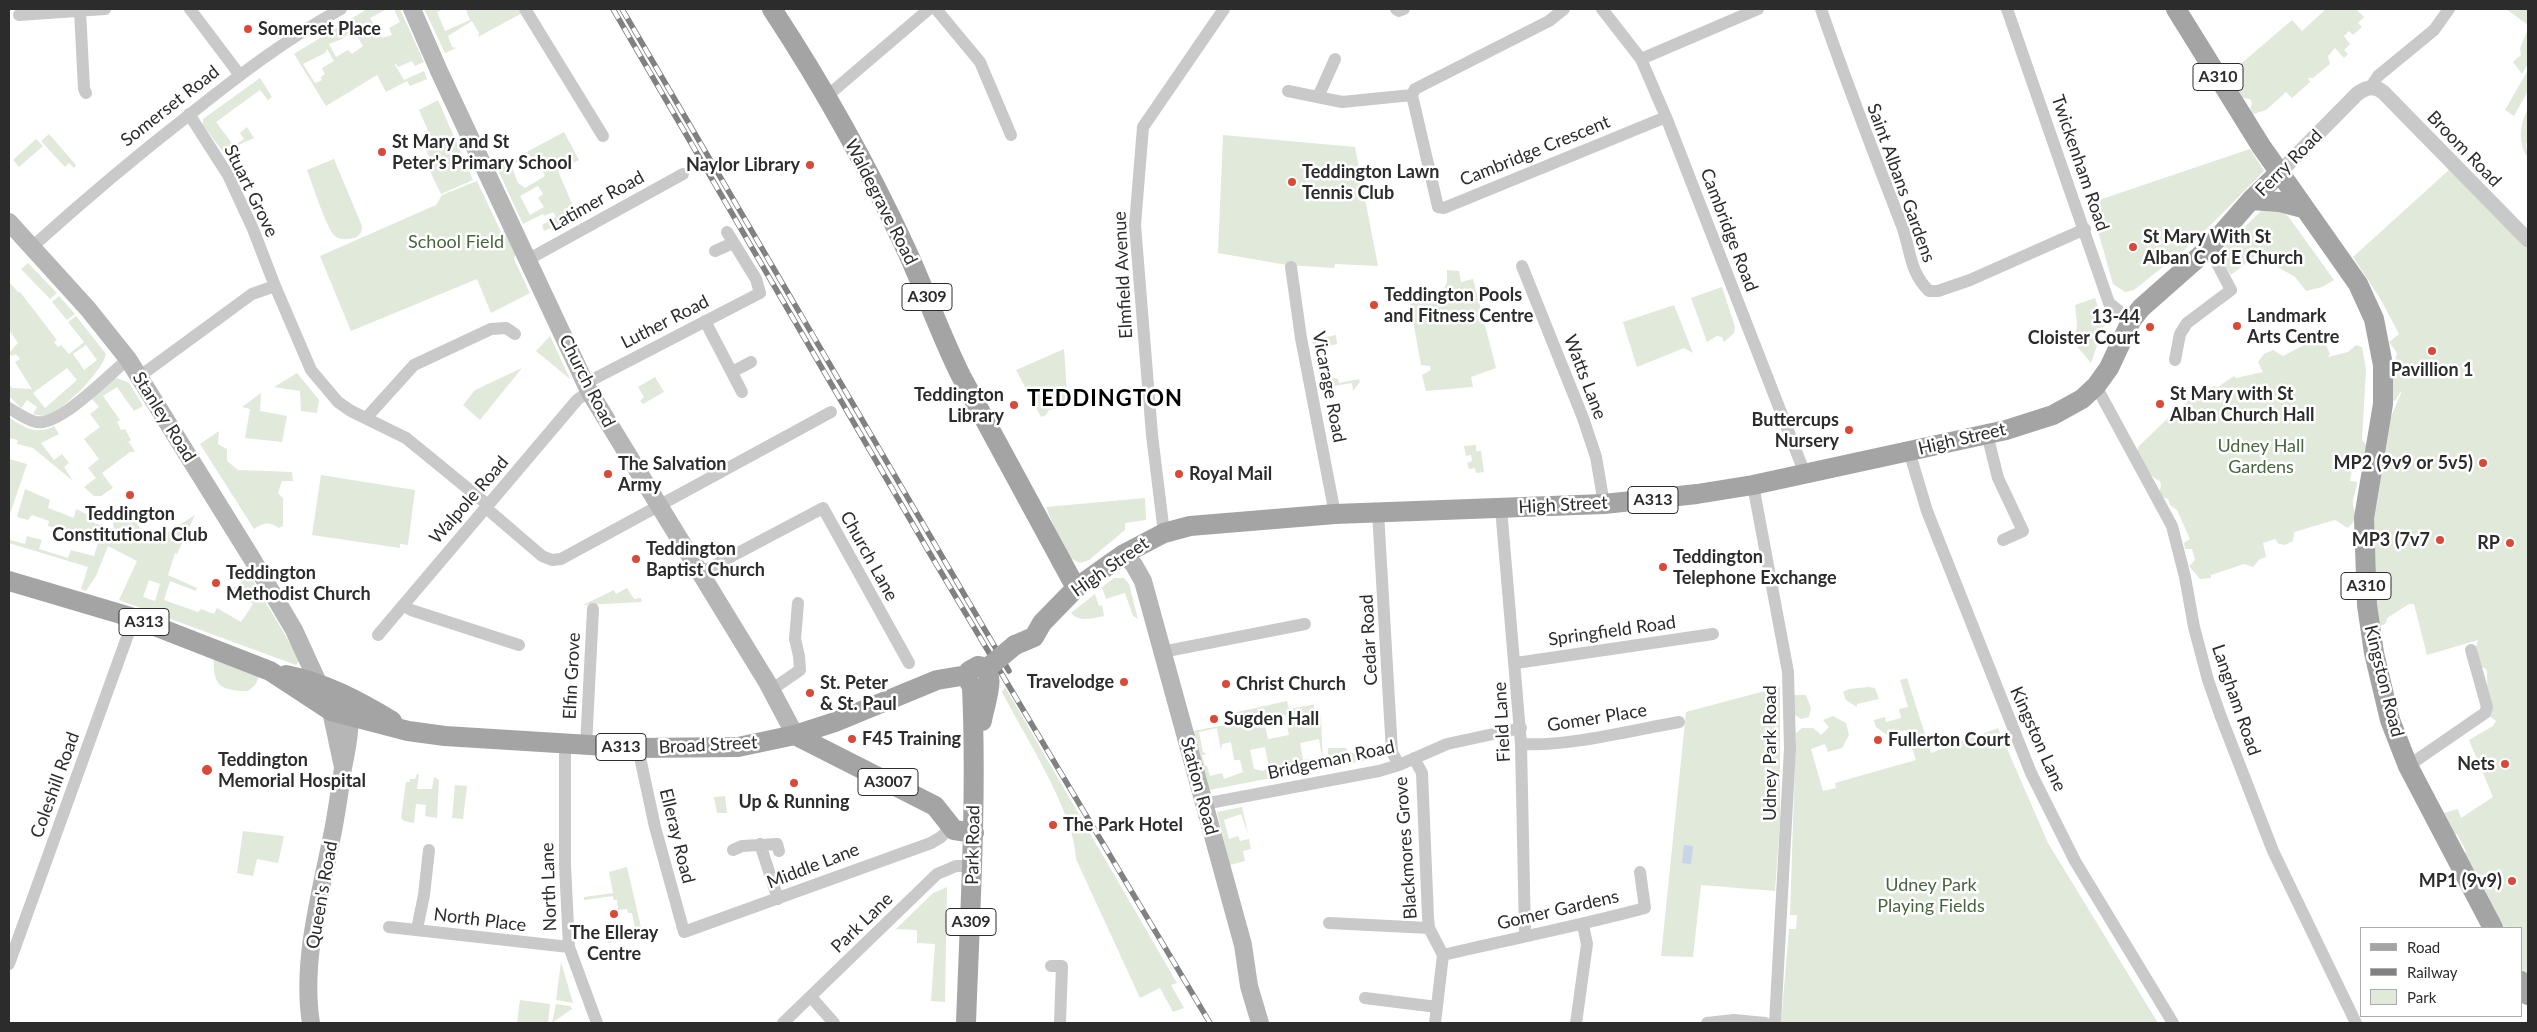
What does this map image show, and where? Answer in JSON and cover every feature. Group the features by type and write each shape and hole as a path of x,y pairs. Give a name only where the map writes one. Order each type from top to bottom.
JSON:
{"main road":[{"name":"Church Road","path":"412,9 439,71 588,387 771,690 796,735"},
{"name":"Waldegrave Road","path":"772,9 864,163 904,245 961,376 1076,588"},
{"name":"A310","path":"2176,9 2261,146 2280,172"},
{"name":"Ferry Road","path":"2131,321 2146,303 2209,248 2251,200 2280,172"},
{"name":"Kingston Road","path":"2280,172 2359,287 2372,313 2383,365 2383,404 2364,518 2367,605 2374,653 2385,701 2408,766 2492,927"},
{"path":"2251,200 2280,202 2304,208"},
{"name":"Stanley Road","path":"9,222 88,309 128,359 294,630 344,695"},
{"name":"High Street","path":"982,680 1015,645 1021,635 1048,617 1076,588 1124,554 1164,532 1196,525 1335,514 1604,504 1689,495 1753,485 1805,474 1987,434 2062,411 2096,386 2109,368 2131,321"},
{"name":"Station Road","path":"1124,554 1134,565 1142,581 1243,944 1249,986 1260,1023"},
{"name":"A313","path":"9,581 134,618 276,674 319,684 344,695"},
{"name":"Stanley Road","path":"294,630 319,684 340,714"},
{"name":"A313","path":"276,674 340,714"},
{"name":"Broad Street","path":"340,714 408,731 444,736 638,748 738,747 796,735 835,722 937,680 982,680"},
{"name":"Park Road","path":"966,1023 973,866 975,757 982,680"},
{"path":"340,714 344,695"},
{"name":"Broad Street","path":"344,695 408,731"},
{"name":"Queen's Road","path":"311,1023 307,1001 310,967 343,767 348,747 340,714"},
{"name":"A3007","path":"796,735 935,806 951,827"},
{"path":"951,827 957,832 974,832"},
{"path":"2522,982 2528,995"}],"street":[{"path":"19,15 105,9"},
{"path":"190,9 239,74"},
{"name":"Somerset Road","path":"32,247 117,171 239,74 273,50 342,9"},
{"path":"525,9 603,136"},
{"path":"826,97 929,9"},
{"path":"936,9 980,62 1011,134"},
{"name":"Elmfield Avenue","path":"1164,532 1152,434 1134,225 1143,127 1224,9"},
{"path":"1396,9 1399,11 1404,9"},
{"path":"1288,91 1342,102 1412,95 1415,88 1549,20 1564,9"},
{"name":"Cambridge Road","path":"1602,9 1640,59 1666,117 1805,474"},
{"path":"1640,59 1758,9"},
{"name":"Saint Albans Gardens","path":"1821,9 1852,99 1907,239 1912,265 1918,281 1929,291 1938,291 1970,280 2085,229"},
{"name":"Twickenham Road","path":"2007,9 2085,229 2109,303 2131,321"},
{"name":"Ferry Road","path":"2280,172 2357,94 2370,88 2378,76 2434,30 2449,9"},
{"path":"80,10 84,89 86,93"},
{"path":"1318,97 1335,60"},
{"name":"Broom Road","path":"2370,88 2383,92 2528,240"},
{"name":"Cambridge Crescent","path":"1412,95 1438,207 1444,208 1666,117"},
{"name":"Stuart Grove","path":"190,114 228,175 253,229 311,370 338,402 351,411 367,417 406,438 487,506 542,556 552,560 562,559 660,506"},
{"name":"Latimer Road","path":"529,259 683,174"},
{"name":"Luther Road","path":"588,387 760,292 756,280 730,237 715,251"},
{"path":"2175,360 2180,334 2187,323 2232,290 2209,248"},
{"name":"Watts Lane","path":"1522,266 1583,418 1596,458 1604,504"},
{"name":"Vicarage Road","path":"1291,267 1301,338 1335,514"},
{"path":"140,376 252,294 275,286"},
{"path":"705,321 742,392"},
{"path":"367,417 414,365 491,329 506,328 515,334"},
{"path":"9,408 37,422 55,420 128,359"},
{"path":"732,372 751,362"},
{"name":"Langham Road","path":"2096,386 2172,526 2185,577 2194,627 2208,680 2221,717 2273,851 2356,1023"},
{"name":"Walpole Road","path":"378,635 588,387"},
{"path":"660,506 831,412"},
{"path":"1987,434 1998,478 2023,531 2003,540"},
{"name":"Kingston Lane","path":"1909,450 1931,520 2031,773 2075,861 2173,1023"},
{"name":"Udney Park Road","path":"1753,485 1788,672 1790,748 1775,1023"},
{"name":"Church Lane","path":"700,573 823,508 910,663"},
{"name":"Field Lane","path":"1501,508 1522,744 1526,935"},
{"name":"Cedar Road","path":"1378,512 1392,752 1399,765"},
{"path":"771,690 800,670 795,639 798,603"},
{"path":"403,605 420,613 519,644"},
{"name":"Elfin Grove","path":"586,746 593,609"},
{"name":"Coleshill Road","path":"9,964 134,618"},
{"path":"1162,652 1304,624"},
{"name":"Springfield Road","path":"1516,663 1713,634"},
{"path":"2408,766 2485,713 2487,707 2471,650"},
{"name":"Gomer Place","path":"1522,744 1535,745 1578,740 1679,722"},
{"name":"Bridgeman Road","path":"1204,804 1378,771 1399,765 1447,744 1520,728"},
{"name":"North Lane","path":"565,744 565,874 569,948 597,1023"},
{"name":"Elleray Road","path":"638,748 655,827 684,932"},
{"name":"Blackmores Grove","path":"1414,758 1422,773 1429,928 1443,955"},
{"name":"Middle Lane","path":"684,932 930,843 941,838 951,827"},
{"path":"760,844 778,898"},
{"path":"733,850 742,846 777,844 779,851"},
{"name":"North Place","path":"417,929 424,895 428,850"},
{"name":"Park Lane","path":"783,1023 938,874 956,866 973,866"},
{"name":"Gomer Gardens","path":"1443,955 1526,935 1583,925 1646,908 1640,872"},
{"path":"1329,923 1429,928"},
{"path":"1576,1023 1587,944 1583,925"},
{"name":"North Place","path":"388,927 569,948"},
{"path":"1435,1023 1443,955"},
{"path":"1051,966 1062,966 1060,1023"},
{"path":"811,997 834,1023"},
{"path":"1365,998 1437,1007"},
{"path":"1707,1023 1734,1020 1765,1023"}],"green space":[{"path":"367,9 387,9 370,18 382,38 392,35 389,28 400,22 394,9 400,9 424,62 415,66 412,61 398,67 396,64 388,69 395,65 404,80 424,71 427,79 410,86 407,81 386,92 377,75 326,106 294,54","holes":["353,30 363,46 352,54 348,50 336,57 329,44 342,39","327,49 334,61 322,68 325,74 321,77 322,80 315,83 303,64 325,53"]},
{"path":"424,9 444,9 437,12 445,31 470,20 466,10 469,9 519,9 522,13 478,37 479,33 472,21 448,36 452,47 456,48 445,53"},
{"path":"2326,9 2356,9 2364,17 2358,23 2362,27 2353,35 2349,31 2344,36 2350,44 2344,50 2348,54 2344,58 2335,48 2328,56 2330,64 2313,78 2308,78 2310,82 2292,98 2286,92 2266,110 2253,114 2250,109 2252,103 2250,99 2243,98 2229,74 2292,20 2302,31"},
{"path":"2506,9 2528,9 2528,25"},
{"path":"2528,29 2528,64 2522,74 2513,62 2521,55 2520,48"},
{"path":"2528,70 2528,91 2514,116 2505,110"},
{"path":"260,78 272,97 268,100 260,90 216,122 234,146 244,139 240,133 247,127 254,138 223,152 203,125 203,119"},
{"path":"438,100 473,180 441,194 429,169 433,167 421,137 429,133 419,110"},
{"path":"2528,109 2528,140 2526,144 2528,158 2521,140 2521,128"},
{"path":"564,132 579,160 558,171 579,220 557,233 553,227 544,231 542,225 556,217 553,212 544,216 543,214 523,224 497,168","holes":["535,157 536,159 542,157 547,167 542,170 545,176 525,188 518,183 511,165 525,158 527,162","538,186 543,194 538,198 544,207 530,215 520,196"]},
{"path":"49,134 76,165 74,168 69,163 65,167 41,141"},
{"name":"Teddington Lawn Tennis Club","path":"1223,135 1355,147 1378,266 1335,264 1334,268 1287,265 1218,253"},
{"path":"36,139 43,146 19,167 13,160"},
{"path":"2250,149 2264,171 2194,242 2134,290 2125,292 2113,284 2090,203"},
{"path":"334,159 362,226 360,234 354,238 339,239 332,232 307,170"},
{"path":"2450,169 2528,249 2528,981 2522,974 2522,927 2499,926 2486,906 2486,891 2480,889 2477,882 2478,878 2461,858 2466,851 2457,834 2450,836 2444,813 2458,809 2461,818 2493,797 2469,740 2493,726 2496,721 2488,715 2487,672 2486,669 2481,667 2476,646 2478,640 2427,655 2414,604 2409,604 2387,618 2386,623 2378,628 2374,575 2376,572 2373,515 2375,513 2372,509 2386,429 2401,393 2401,391 2395,401 2386,398 2397,353 2389,342 2399,334 2381,300 2353,257"},
{"name":"School Field","path":"477,181 502,234 504,230 516,253 514,259 530,293 491,313 477,279 351,331 320,256 436,205 442,195"},
{"path":"2263,209 2277,209 2288,216 2334,280 2322,287 2306,291 2295,277 2278,267 2264,249 2231,275 2217,254"},
{"path":"28,263 57,293 50,299 21,269"},
{"path":"1447,270 1459,271 1461,282 1473,279 1496,368 1471,377 1473,387 1426,391 1422,375 1431,370 1430,366 1421,365 1408,293 1429,293 1429,298 1442,293 1447,282"},
{"path":"9,282 20,292 57,340 54,342 58,347 61,345 69,354 84,342 68,322 76,316 106,354 103,362 90,380 62,407 45,416 33,414 37,407 27,400 21,408 9,396 9,384 12,388 32,389 15,362 20,359 16,354 12,356 9,353 18,343 9,330","holes":["86,345 97,360 84,370 73,354","67,368 77,380 45,408 33,393"]},
{"path":"1722,287 1735,327 1734,333 1724,342 1722,337 1717,336 1707,342 1691,298"},
{"path":"59,296 75,314 67,320 52,302"},
{"path":"2095,298 2104,325 2091,363 2075,344 2077,323 2075,305"},
{"path":"1674,305 1693,353 1684,348 1637,367 1623,322"},
{"path":"1336,335 1337,344 1325,347 1326,353 1315,355 1312,340"},
{"path":"550,336 570,379 536,351"},
{"name":"Udney Hall Gardens","path":"2311,337 2325,343 2330,354 2328,357 2348,352 2356,345 2362,347 2366,370 2362,440 2368,447 2365,464 2357,466 2353,462 2350,481 2357,482 2353,503 2356,515 2355,520 2348,528 2335,520 2294,532 2293,541 2285,545 2279,544 2275,539 2263,543 2266,557 2260,559 2253,567 2244,564 2211,575 2211,578 2200,579 2189,566 2195,560 2192,549 2185,549 2184,543 2190,539 2177,510 2170,505 2168,499 2162,497 2159,492 2160,481 2152,476 2144,467 2139,457 2138,447 2168,418 2183,408 2189,398 2196,400 2213,386 2218,387 2234,376 2236,378 2263,372 2258,362 2264,354 2273,350 2283,356 2302,346"},
{"path":"1064,349 1068,406 1049,410 1046,415 1041,417 1016,370"},
{"path":"1321,366 1321,373 1328,372 1328,376 1338,379 1339,383 1359,379 1360,382 1353,391 1352,383 1321,388 1318,368"},
{"path":"522,368 480,420 463,405 475,390"},
{"path":"297,373 319,400 317,413 301,411 300,391 274,387"},
{"path":"655,377 664,392 643,404 640,401 644,397 638,387"},
{"path":"117,378 129,383 143,406 134,411 117,387 103,396 120,420 117,422 121,430 125,429 131,440 125,444 129,442 135,452 130,452 102,473 113,488 101,496 94,496 84,487 96,478 88,468 99,459 84,439 100,427 90,414 99,407 92,399 110,380"},
{"path":"261,393 260,411 287,416 282,442 245,438 250,409 242,407"},
{"path":"9,417 30,429 42,430 54,426 59,434 41,443 54,460 62,454 69,463 64,467 73,481 33,448 17,444 18,440 9,438"},
{"path":"219,431 218,444 227,449 227,461 238,470 292,472 293,481 282,481 278,493 283,498 283,526 279,528 272,524 266,524 254,529 200,444"},
{"path":"1476,445 1476,451 1481,451 1484,472 1476,473 1475,468 1469,469 1467,463 1472,461 1471,455 1466,456 1464,446"},
{"path":"9,459 27,464 9,517"},
{"path":"321,475 415,490 408,545 400,544 400,548 312,535"},
{"path":"25,489 50,500 48,508 74,518 76,509 90,516 94,523 114,529 113,524 119,517 128,521 133,518 151,543 195,515 177,554 175,553 168,575 197,588 196,591 170,581 164,600 198,612 201,609 214,614 217,608 241,622 253,604 245,598 244,590 229,591 250,576 300,660 296,665 119,600 137,561 108,546 96,576 86,591 81,589 88,567 9,543 10,540 25,544 27,536 42,540 39,549 68,558 71,550 94,556 100,536 74,529 72,534 48,526 49,521 32,515 28,520 17,517","holes":["149,580 160,584 155,601 143,597"]},
{"path":"1145,498 1146,520 1125,523 1125,530 1089,560 1080,563 1066,556 1046,507"},
{"path":"1114,578 1124,578 1129,584 1138,619 1133,616 1125,593 1106,599 1102,587"},
{"path":"627,588 634,599 641,598 642,602 583,605 614,590 616,594"},
{"path":"1095,594 1099,606 1102,605 1104,616 1082,619 1071,613"},
{"path":"214,656 260,675 255,685 248,691 224,688 216,680"},
{"name":"Udney Park Playing Fields","path":"1907,678 1931,753 1998,728 2048,843 2158,1023 1781,1023 1789,929 1796,929 1797,915 1790,915 1796,733 1802,728 1813,728 1821,735 1829,727 1823,720 1833,716 1846,723 1849,735 1842,748 1828,752 1825,744 1811,749 1823,791 1836,788 1835,783 1916,760 1906,730 1887,735 1876,727 1874,720 1885,717 1886,722 1901,718 1899,709 1908,707 1900,680"},
{"path":"1005,687 1177,983 1171,985 1184,1008 1173,1012 1160,988 1140,998 1076,859 1073,840 1058,797 1002,692"},
{"path":"1780,687 1780,822 1775,891 1701,885 1693,957 1661,956 1686,712"},
{"path":"1875,688 1879,699 1857,704 1857,707 1846,700 1843,692 1849,689"},
{"path":"1793,695 1806,695 1811,708 1809,717 1801,719 1795,715"},
{"path":"1287,701 1289,709 1314,704 1314,714 1321,715 1323,768 1209,790 1193,731 1235,723 1233,713","holes":["1285,715 1289,735 1268,739 1264,721","1217,728 1221,751 1222,744 1231,742 1234,760 1240,760 1243,772 1224,779 1222,773 1210,776 1202,755 1207,754 1203,752 1199,732","1319,739 1322,757 1303,760 1300,743","1265,747 1269,767 1263,771 1254,769 1250,750"]},
{"path":"1377,746 1378,758 1328,768 1328,748 1346,748 1349,753 1359,753 1359,757 1372,756 1372,747"},
{"path":"417,774 419,775 417,789 432,789 434,777 439,780 437,818 425,816 426,805 416,804 414,823 404,821 401,818 406,782 410,782 410,779 415,779"},
{"path":"455,785 467,786 463,819 452,818"},
{"path":"725,796 727,813 717,813 714,797"},
{"path":"1242,807 1248,834 1241,814 1224,820 1229,839 1238,836 1240,841 1249,839 1251,849 1243,851 1245,861 1230,865 1217,812"},
{"path":"243,831 284,836 278,863 257,859 253,876 237,873"},
{"path":"627,867 643,936 608,943 606,931 635,928 632,913 628,913 627,909 618,910 617,900 614,900 613,896 584,900 584,897 613,893 609,872"},
{"path":"947,887 945,1002 931,1001 935,944 917,943 917,930 896,929 933,893"},
{"path":"561,962 573,1003 556,1000"},
{"path":"520,1000 550,1004 548,1023 517,1023"},
{"path":"556,1004 570,1006 572,1009 552,1023"}],"water":[{"path":"1684,845 1693,846 1691,864 1682,863"}],"railway":[{"path":"613,9 929,552 1210,1023"},
{"path":"622,9 1009,671"}],"place":[{"name":"Somerset Place","path":"248,29"},
{"name":"St Mary and St Peter's Primary School","path":"382,152"},
{"name":"Naylor Library","path":"810,165"},
{"name":"Teddington Lawn Tennis Club","path":"1292,182"},
{"name":"St Mary With St Alban C of E Church","path":"2133,247"},
{"name":"Teddington Pools and Fitness Centre","path":"1374,305"},
{"name":"Landmark Arts Centre","path":"2237,326"},
{"name":"13-44 Cloister Court","path":"2150,327"},
{"name":"Pavillion 1","path":"2432,351"},
{"name":"St Mary with St Alban Church Hall","path":"2160,404"},
{"name":"Teddington Library","path":"1014,405"},
{"name":"Buttercups Nursery","path":"1849,430"},
{"name":"MP2 (9v9 or 5v5)","path":"2483,463"},
{"name":"The Salvation Army","path":"608,474"},
{"name":"Royal Mail","path":"1179,474"},
{"name":"Teddington Constitutional Club","path":"130,495"},
{"name":"MP3 (7v7","path":"2440,540"},
{"name":"RP","path":"2510,543"},
{"name":"Teddington Baptist Church","path":"636,559"},
{"name":"Teddington Telephone Exchange","path":"1663,567"},
{"name":"Teddington Methodist Church","path":"216,583"},
{"name":"Travelodge","path":"1124,682"},
{"name":"Christ Church","path":"1226,684"},
{"name":"St. Peter & St. Paul","path":"810,693"},
{"name":"Sugden Hall","path":"1214,719"},
{"name":"F45 Training","path":"852,739"},
{"name":"Fullerton Court","path":"1878,740"},
{"name":"Nets","path":"2505,764"},
{"name":"Teddington Memorial Hospital","path":"207,770"},
{"name":"Up & Running","path":"794,783"},
{"name":"The Park Hotel","path":"1053,825"},
{"name":"MP1 (9v9)","path":"2512,881"},
{"name":"The Elleray Centre","path":"614,914"}],"district":[{"name":"TEDDINGTON","path":"1105,399"}]}
